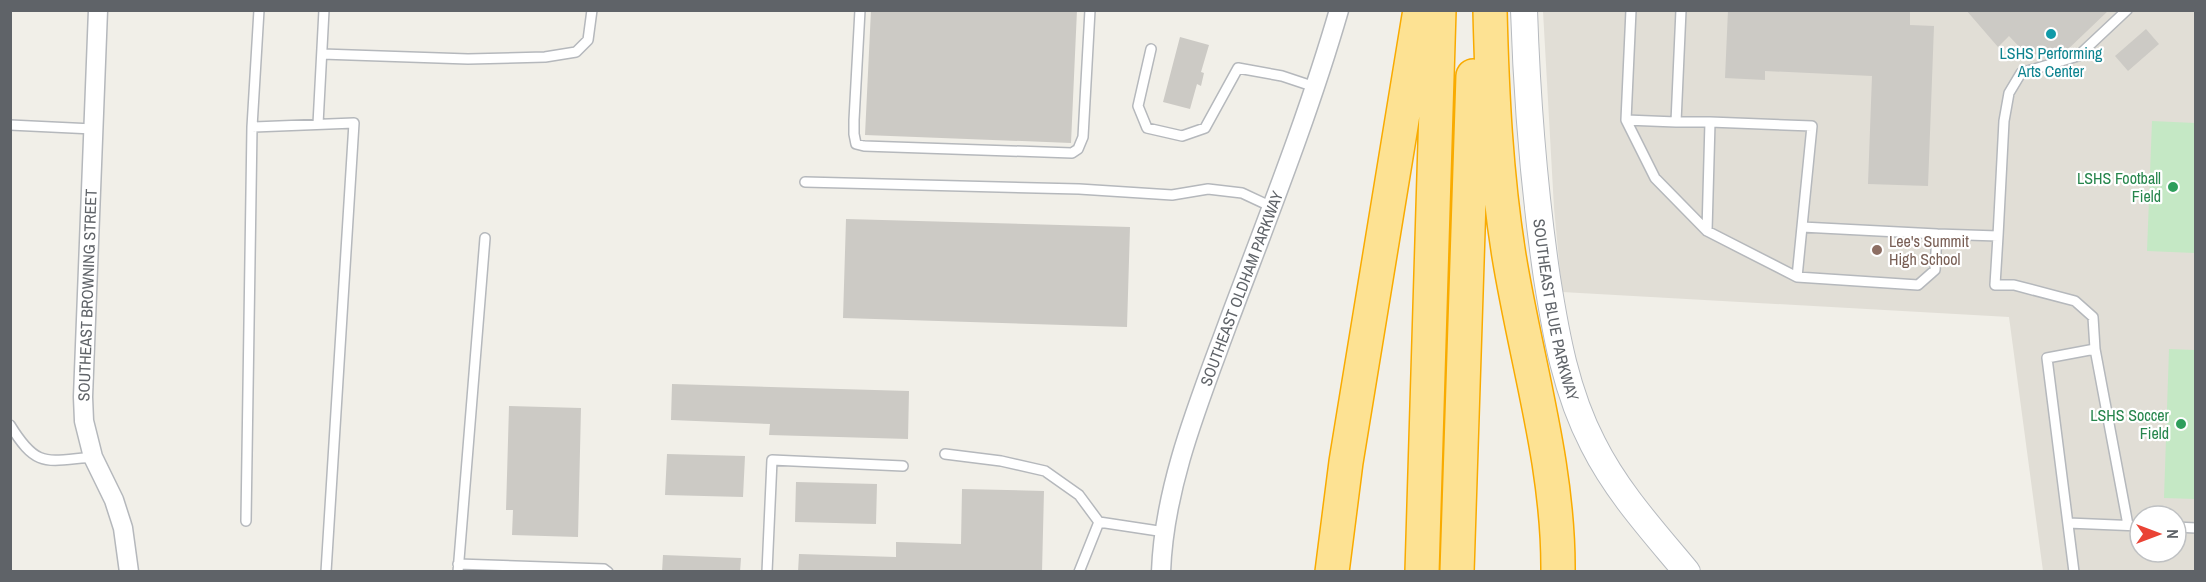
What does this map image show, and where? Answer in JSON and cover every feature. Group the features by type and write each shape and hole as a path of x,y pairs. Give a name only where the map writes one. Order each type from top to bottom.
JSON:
{"highway":[{"path":"1332,572 1347,450 1420,10"},
{"path":"1422,572 1439,10"},
{"path":"1457,572 1475,10"},
{"path":"1490,10 1492,92 1500,182 1509,256 1552,483 1558,572"}],"street":[{"name":"SOUTHEAST BROWNING STREET","path":"98,10 82,397 84,421 93,457 114,500 123,528 129,572"},
{"name":"SOUTHEAST OLDHAM PARKWAY","path":"1161,572 1165,532 1175,482 1198,404 1315,87 1339,10"},
{"name":"SOUTHEAST BLUE PARKWAY","path":"1524,10 1530,124 1537,197 1552,307 1569,386 1580,416 1610,474 1633,508 1687,572"}],"lane":[{"path":"246,521 252,127 259,10"},
{"path":"318,124 324,10"},
{"path":"322,54 468,59 545,57 576,52 588,40 592,10"},
{"path":"860,10 854,120 856,144 966,151 1072,153 1078,148 1083,137 1090,10"},
{"path":"1631,10 1626,120 1655,178 1707,231 1797,277 1918,285 1935,270 1936,234"},
{"path":"1676,122 1681,10"},
{"path":"2068,523 2128,525 2095,349 2092,317 2075,301 2014,285 1995,285 2004,121 2009,93 2021,74 2078,56 2127,10"},
{"path":"1151,49 1138,106 1147,128 1182,136 1205,128 1238,68 1282,76 1315,87"},
{"path":"1626,120 1812,126 1797,277"},
{"path":"1707,231 1710,122"},
{"path":"252,127 354,123 326,572"},
{"path":"10,125 93,129"},
{"path":"805,182 1079,189 1172,195 1208,189 1242,193 1272,207"},
{"path":"1802,227 1998,236"},
{"path":"485,238 458,568 604,569 608,572"},
{"path":"2074,572 2047,358 2095,349"},
{"path":"10,424 24,447 34,456 46,460 93,457"},
{"path":"945,454 1001,461 1045,471 1079,495 1099,522 1165,532"},
{"path":"767,572 772,459 903,466"},
{"path":"1079,572 1099,522"}],"shaded area":[{"name":"Lee's Summit High School","path":"1543,11 2195,11 2195,571 2043,571 2009,317 1562,292 1554,208"}],"green space":[{"name":"LSHS Football Field","path":"2152,121 2195,123 2195,253 2147,251"},
{"name":"LSHS Soccer Field","path":"2169,349 2195,350 2195,499 2164,498"}],"building":[{"path":"871,10 1077,10 1071,143 865,135"},
{"name":"Lee's Summit High School","path":"1728,10 1910,10 1910,25 1934,26 1928,186 1868,184 1872,76 1765,71 1765,80 1725,78"},
{"name":"LSHS Performing Arts Center","path":"1966,10 2109,10 2064,53 2056,55 2026,54 2009,36 1998,47"},
{"path":"2146,29 2159,44 2128,71 2115,56"},
{"path":"1180,37 1209,45 1201,72 1204,73 1201,86 1197,84 1190,109 1163,102"},
{"path":"846,219 1130,227 1127,327 843,318"},
{"path":"672,384 909,391 908,439 769,435 770,424 671,420"},
{"path":"509,406 581,408 578,537 512,535 513,510 506,510"},
{"path":"667,454 745,456 743,497 665,495"},
{"path":"796,482 877,484 876,524 795,522"},
{"path":"962,489 1044,491 1042,572 798,572 799,554 896,557 896,542 961,544"},
{"path":"663,555 741,558 740,572 662,572"}],"place":[{"name":"LSHS Performing Arts Center","path":"2051,34"},
{"name":"LSHS Football Field","path":"2173,187"},
{"name":"Lee's Summit High School","path":"1877,250"},
{"name":"LSHS Soccer Field","path":"2181,424"}]}
